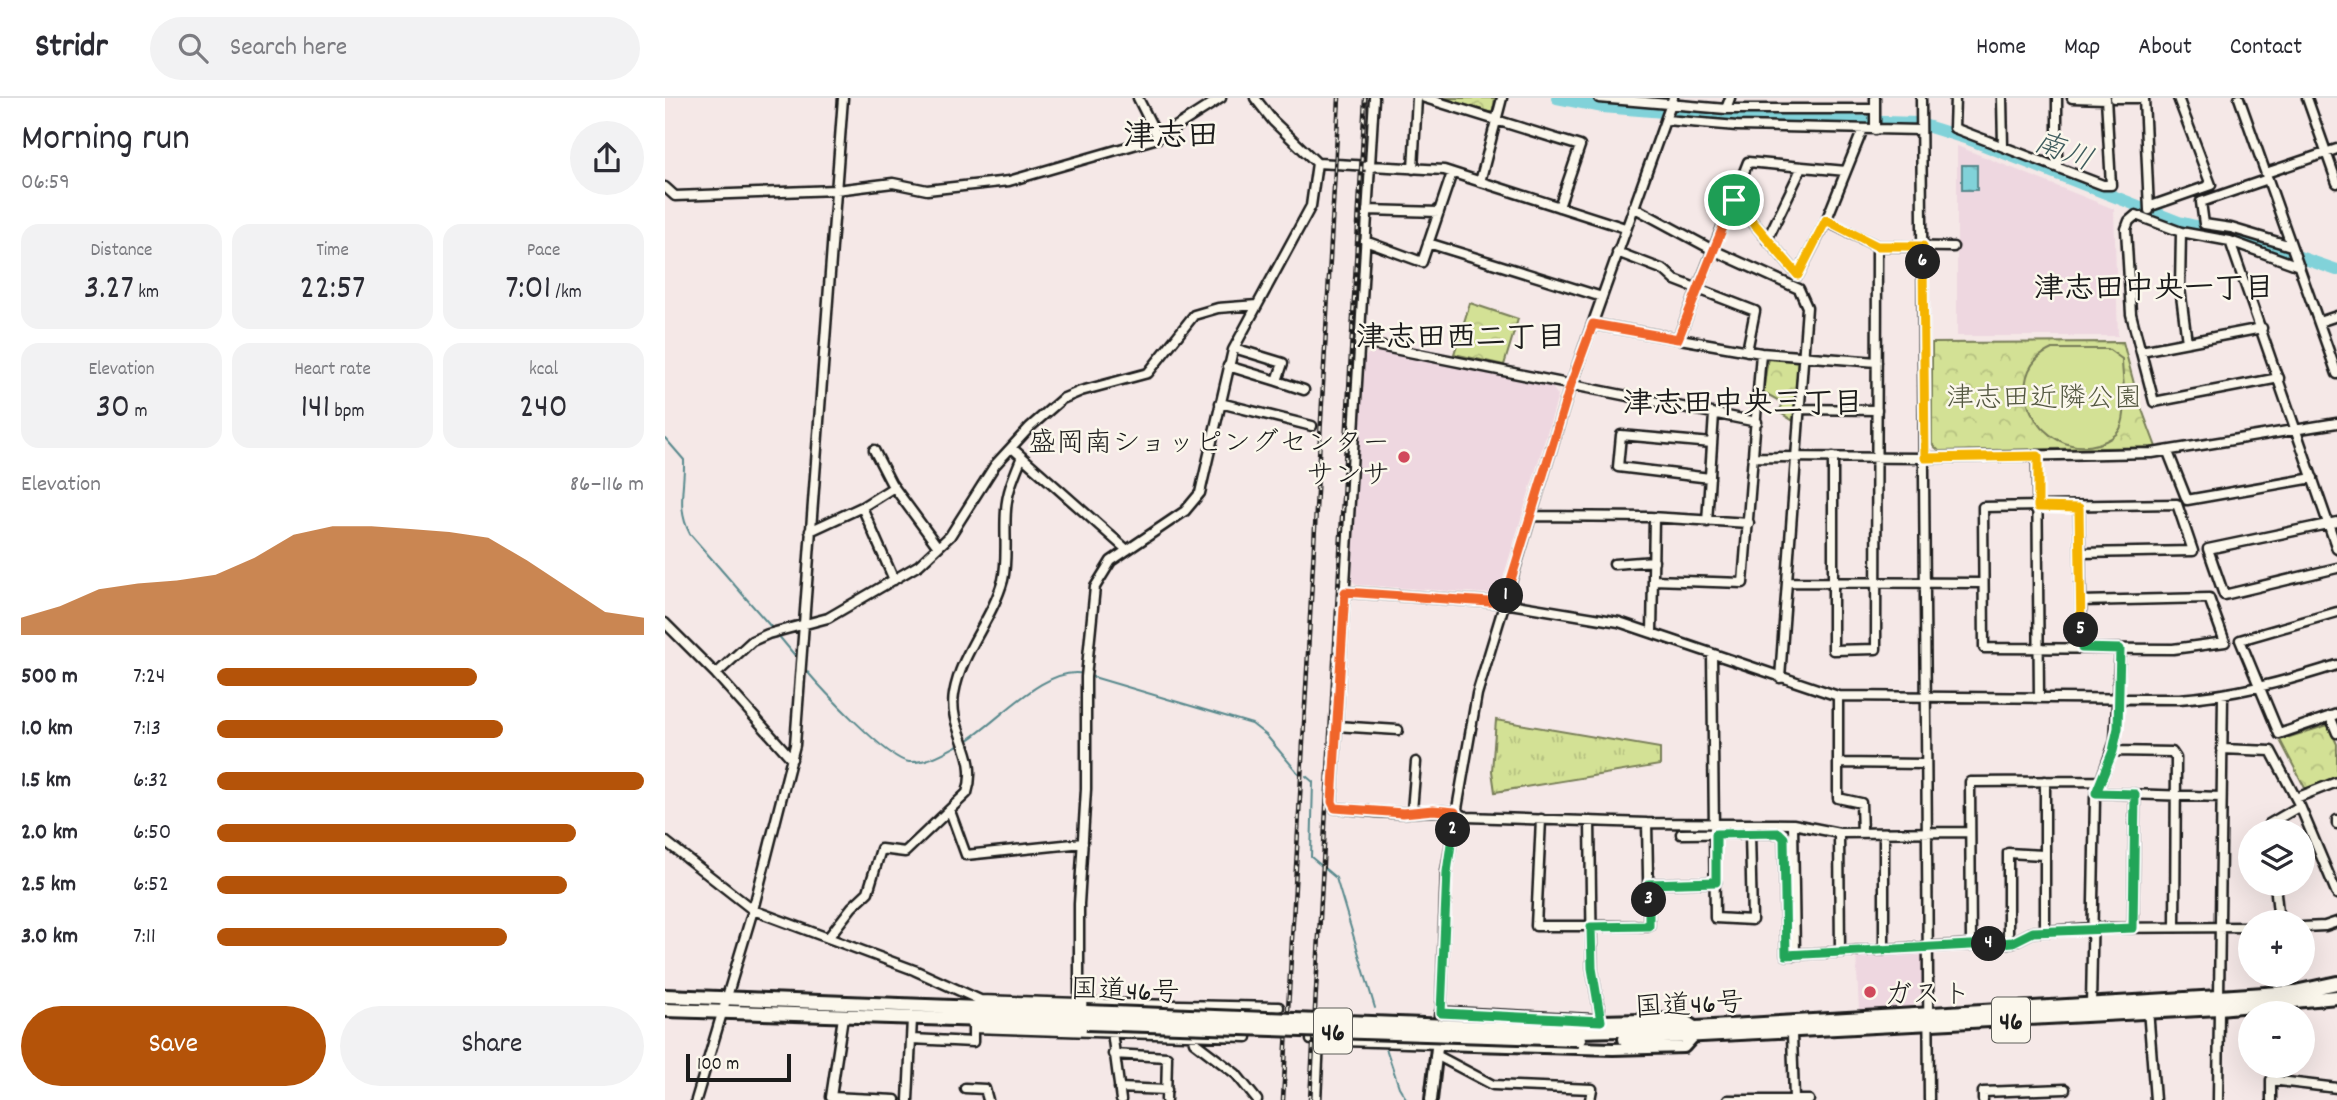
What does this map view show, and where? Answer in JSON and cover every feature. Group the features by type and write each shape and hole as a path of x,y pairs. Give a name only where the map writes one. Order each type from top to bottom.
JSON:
{"highway":[{"name":"国道46号","path":"2219,1003 2337,983"},
{"name":"国道46号","path":"665,996 974,1018"},
{"name":"国道46号","path":"665,1010 912,1019 1084,1013 1579,1035 1694,1032 2337,996"},
{"name":"国道46号","path":"1694,1032 1792,1033 2091,1005 2148,1006"}],"main road":[{"path":"1431,1100 1441,1013 1601,1021 1682,1019 1694,1032 1684,1046 1438,1050"}],"street":[{"path":"696,1100 753,910 792,759 843,98"},
{"path":"1138,98 1158,138"},
{"path":"665,187 675,196 836,190 893,183 927,190 1009,181 1158,138 1221,98"},
{"path":"1255,98 1273,121 1317,163 1452,173 1625,228"},
{"path":"1374,98 1336,726 1332,802 1335,808 1455,812 1467,817 1647,823 1793,824 1839,833 1970,832"},
{"path":"1413,169 1417,98"},
{"path":"1425,98 1580,146 1559,207"},
{"path":"1480,182 1502,98"},
{"path":"1599,98 1672,101 1726,109 1875,109"},
{"path":"1726,109 1730,98"},
{"path":"1795,98 1795,109"},
{"path":"1833,98 1833,109"},
{"path":"1875,98 1875,130"},
{"path":"1921,98 1925,458 1924,697 1930,1100"},
{"path":"1955,98 1954,128 2103,186 2111,185 2106,98 2072,98"},
{"path":"2002,98 2003,146"},
{"path":"2057,98 2057,167"},
{"path":"2115,98 2141,98 2148,211"},
{"path":"2178,98 2211,185 2136,215 2129,220 2126,229 2131,314 2154,402 2279,377"},
{"path":"2239,98 2337,374"},
{"path":"2307,98 2337,183"},
{"path":"1441,1013 1447,872 1477,694 1571,384 1672,101"},
{"path":"1666,120 1863,130 1921,130"},
{"path":"1734,200 1798,275 1826,220 1863,130"},
{"path":"2201,202 2337,149"},
{"path":"1678,339 1748,162 1846,171"},
{"path":"1084,1013 1079,904 1087,675 1095,587 1111,561 1194,504 1206,478 1220,403 1234,348 1311,206 1317,163"},
{"path":"1767,240 1802,167"},
{"path":"1365,241 1422,262 1452,173"},
{"path":"2201,188 2204,224 2231,228 2291,246"},
{"path":"1633,207 1713,250 1799,289 1807,307 1780,678"},
{"path":"1367,210 1439,212"},
{"path":"2148,211 2181,232 2230,241 2299,266"},
{"path":"1826,220 1877,246 1953,247"},
{"path":"2181,232 2180,288 2187,342"},
{"path":"2230,241 2313,478 2333,524 2337,548"},
{"path":"1428,243 1602,297"},
{"path":"1833,457 1833,650 1876,649 1877,246"},
{"path":"1617,252 1664,270 1675,280 1755,311 1747,351"},
{"path":"716,674 752,641 828,618 919,565 950,536 995,465 1062,399 1081,391 1148,373 1194,315 1218,308 1257,304"},
{"path":"2319,322 2337,316"},
{"path":"1593,324 1761,353 1877,362"},
{"path":"2141,351 2262,328"},
{"path":"1359,342 1757,422"},
{"path":"1234,348 1283,363 1277,382"},
{"path":"1653,580 1743,583 1755,457 1761,353"},
{"path":"1228,366 1304,390"},
{"path":"1220,403 1312,426"},
{"path":"1799,408 1877,410"},
{"path":"1707,522 1714,414"},
{"path":"1755,457 1925,458 2168,452 2337,424"},
{"path":"1710,478 1618,467 1621,435 1712,443"},
{"path":"1011,448 1126,550"},
{"path":"874,450 894,487 938,547"},
{"path":"2168,452 2187,500 2313,478"},
{"path":"2038,456 2039,698"},
{"path":"828,938 852,907 868,892 881,849 905,852 967,793 971,781 971,760 955,716 953,697 959,673 999,592 1004,576 1006,508 1021,459"},
{"path":"810,531 862,507 894,487"},
{"path":"2081,553 2193,551 2177,504 2079,508 1983,507 1984,648 2173,649 2225,642 2209,598 2081,601"},
{"path":"862,507 894,580"},
{"path":"2079,508 2082,648"},
{"path":"1531,516 1749,523"},
{"path":"1652,632 1654,518"},
{"path":"2333,524 2208,550 2224,595 2337,568"},
{"path":"1614,564 1654,561"},
{"path":"1787,582 1983,583"},
{"path":"1345,592 1504,603 1563,611 1652,632 1838,696 2223,696 2337,664"},
{"path":"2337,612 2240,640 2258,688 2280,734 2334,715 2337,733"},
{"path":"665,623 716,674 792,759"},
{"path":"2091,1005 2096,793 2113,751 2120,698 2120,649"},
{"path":"1712,654 1715,918 1752,920 1750,834"},
{"path":"1838,696 1837,798 1861,803 1862,833"},
{"path":"2218,1100 2223,696"},
{"path":"1336,726 1398,730"},
{"path":"2222,749 2271,751 2298,802 2337,894"},
{"path":"2113,751 2172,752 2176,758 2175,928"},
{"path":"1412,811 1416,762"},
{"path":"1838,764 1925,764"},
{"path":"2045,781 2045,931"},
{"path":"1971,945 1969,782 2100,781"},
{"path":"2276,819 2298,802 2337,782"},
{"path":"2096,793 2221,797"},
{"path":"2133,928 2135,794"},
{"path":"950,811 966,855 1083,843"},
{"path":"1541,819 1536,926 1649,926 1647,823"},
{"path":"1590,821 1592,968 1601,1021"},
{"path":"1793,824 1795,955"},
{"path":"1681,834 1779,833 1784,838 1786,955 2008,943 2033,932 2092,928 2238,927"},
{"path":"1839,833 1839,953"},
{"path":"1884,834 1884,950"},
{"path":"665,841 753,910 914,970 980,1000 1084,1013 1279,1007"},
{"path":"2008,943 2008,853 2044,855"},
{"path":"1649,884 1716,882"},
{"path":"2315,926 2337,922"},
{"path":"912,1039 973,1042 974,1018 966,995"},
{"path":"2148,1006 2155,1100"},
{"path":"842,1017 831,1097 895,1100"},
{"path":"974,1018 1112,1032 1247,1037"},
{"path":"908,1100 912,1019"},
{"path":"1112,1032 1121,1100"},
{"path":"1792,1033 1794,1100"},
{"path":"1192,1034 1194,1042 1236,1073 1257,1100"},
{"path":"1316,1100 1315,1040 1438,1050 1493,1085 1592,1089 1590,1100"},
{"path":"1113,1054 1167,1057 1167,1100"},
{"path":"2271,1100 2271,1080 2337,1088"},
{"path":"965,1088 985,1089 988,1100"},
{"path":"1119,1088 1167,1090"},
{"path":"2324,1100 2326,1088"},
{"path":"1983,1100 1983,1091 2065,1089"},
{"path":"2028,1090 2028,1100"},
{"path":"1728,1100 1809,1100"}],"shaded area":[{"path":"1957,146 2114,209 2118,336 1957,336"},
{"path":"1373,350 1551,385 1558,396 1500,588 1493,594 1357,585 1352,580 1364,358"},
{"path":"1923,948 1923,998 1910,1008 1859,1011 1856,952"}],"green space":[{"path":"1443,98 1495,98 1491,113"},
{"path":"1470,303 1518,319 1504,365 1454,354"},
{"name":"津志田近隣公園","path":"2123,342 2138,399 2156,447 1939,451 1932,444 1932,343"},
{"path":"2052,349 2108,349 2122,359 2123,422 2111,438 2098,444 2077,446 2058,440 2042,428 2031,412 2026,395 2027,377 2035,361"},
{"path":"1768,358 1800,362 1795,422 1779,412 1783,403 1763,392"},
{"path":"1496,720 1660,748 1660,765 1495,792 1492,771"},
{"path":"2328,725 2337,744 2337,778 2306,790 2280,740"}],"water":[{"path":"1962,165 1977,165 1977,190 1962,190"}],"waterway":[{"name":"南川","path":"1557,98 1603,107 1724,117 1917,123 1968,139 2179,222 2241,237 2337,270"},
{"path":"665,438 684,460 682,506 690,534 772,628"},
{"path":"778,635 797,658"},
{"path":"804,668 855,721 899,758 909,762 922,761 960,744"},
{"path":"965,742 1038,686 1069,674 1084,674"},
{"path":"1090,676 1252,724 1266,735 1298,773"},
{"path":"1306,776 1313,782 1311,857 1336,878 1375,1008"},
{"path":"1386,1048 1399,1087 1407,1100"}],"railway":[{"path":"1283,1100 1339,98"},
{"path":"1310,1100 1365,98"}],"place":[{"name":"盛岡南ショッピングセンター サンサ","path":"1404,457"},
{"name":"ガスト","path":"1870,992"}],"district":[{"name":"津志田","path":"1171,134"},
{"name":"津志田中央一丁目","path":"2154,287"},
{"name":"津志田西二丁目","path":"1461,336"},
{"name":"津志田中央三丁目","path":"1743,402"}],"route":[{"path":"1734,200 1798,275 1826,220 1877,246 1923,246 1925,458 2038,456 2038,507 2079,508 2082,648 2120,649 2118,728 2113,751 2096,793 2135,794 2133,928 2033,932 2013,942 1786,955 1784,838 1779,833 1716,834 1716,882 1649,884 1649,926 1591,927 1592,968 1601,1021 1441,1013 1447,872 1455,812 1416,810 1403,813 1335,808 1332,802 1345,592 1504,603 1571,384 1593,324 1678,339 1734,200"}]}
